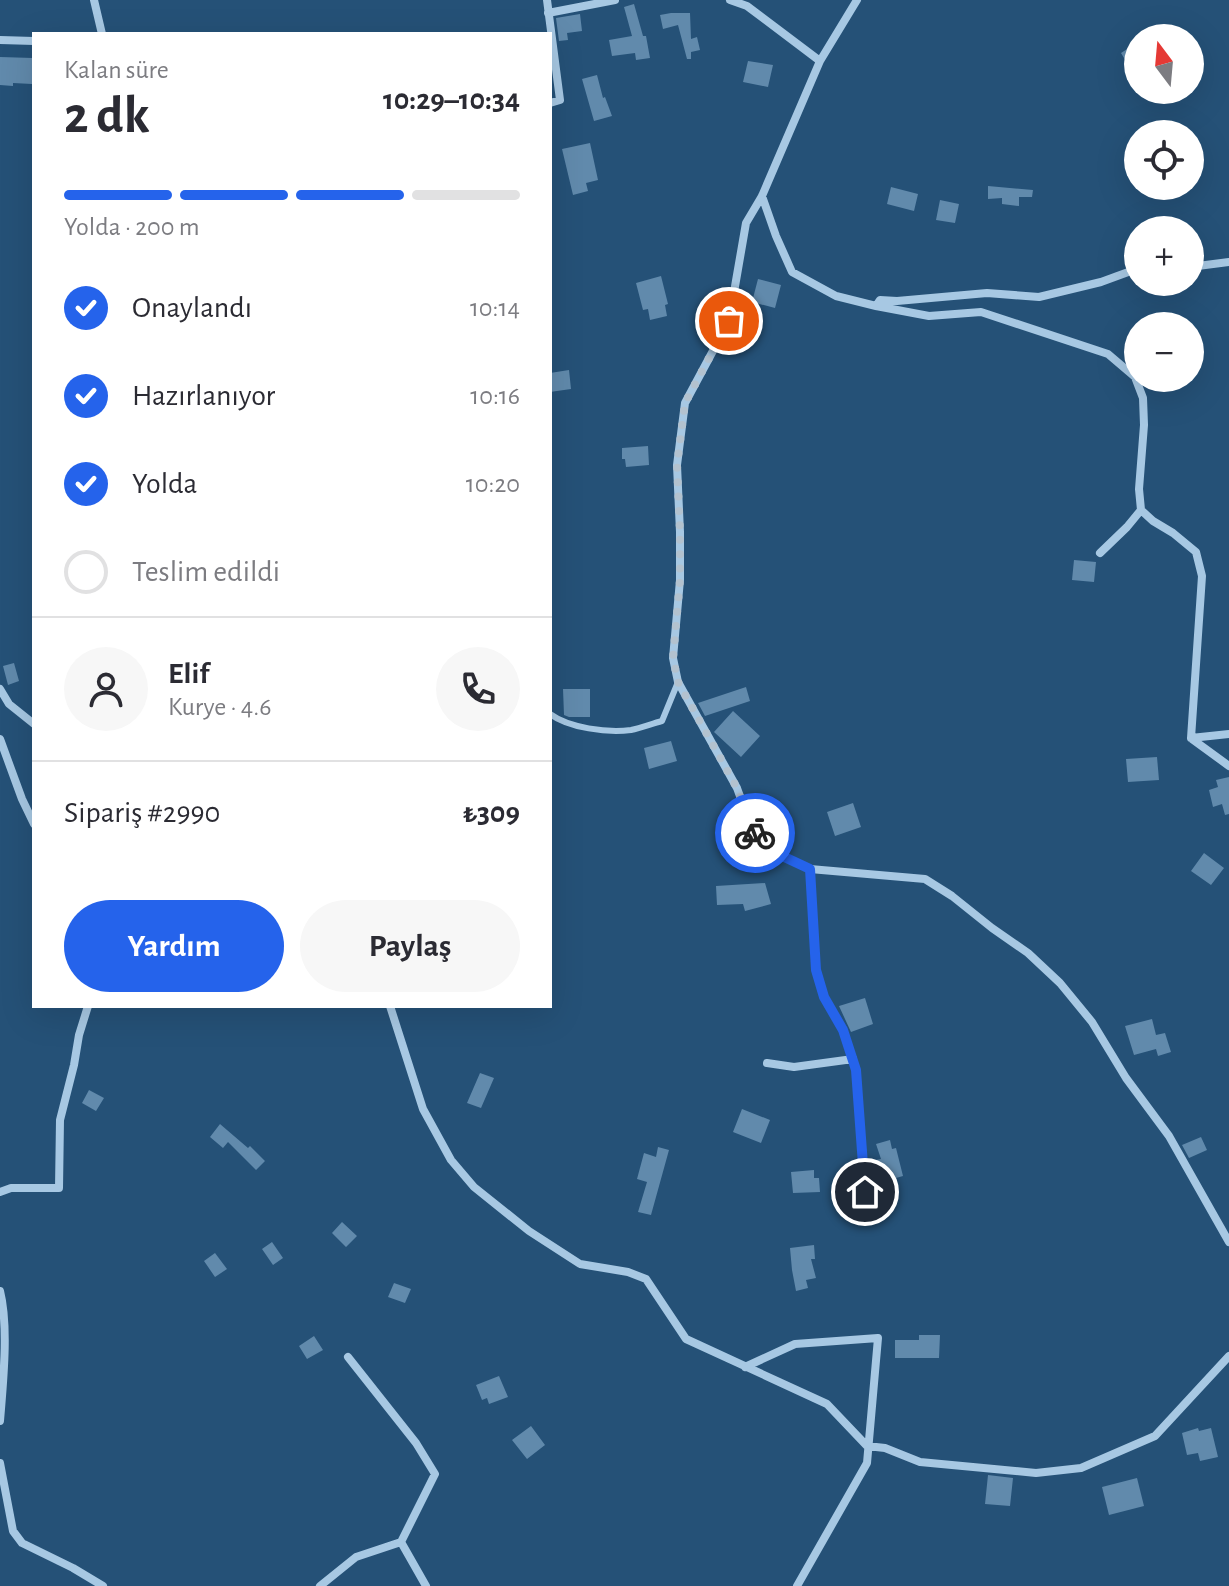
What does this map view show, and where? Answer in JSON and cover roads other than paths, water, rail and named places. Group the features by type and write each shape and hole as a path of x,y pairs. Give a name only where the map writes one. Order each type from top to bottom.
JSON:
{"street":[{"path":"94,0 102,32"},
{"path":"547,0 551,32"},
{"path":"548,13 615,0"},
{"path":"730,0 747,6 820,61"},
{"path":"857,0 820,61 762,196 746,223 729,321 685,403 677,465 680,580 673,658 678,682 737,788 750,824 765,848 810,869 925,879 1028,953 1060,983 1092,1022 1126,1078 1169,1136 1229,1242"},
{"path":"0,40 32,41"},
{"path":"552,42 560,100 552,102"},
{"path":"762,196 792,272 836,296 929,316 981,312 1108,354 1135,377 1143,398 1141,510 1196,552 1202,576 1191,738"},
{"path":"1204,265 1229,262"},
{"path":"876,306 880,300 987,293 1039,297 1124,274"},
{"path":"1100,553 1141,510"},
{"path":"0,689 9,704 32,722"},
{"path":"1191,738 1229,734"},
{"path":"1191,738 1229,766"},
{"path":"0,739 32,820"},
{"path":"810,869 816,970 824,997 843,1030 856,1070 865,1192"},
{"path":"0,1192 11,1188 59,1188 60,1120 87,1008"},
{"path":"391,1008 423,1109 451,1160 474,1187 529,1231 580,1264 628,1272 646,1279 686,1339 827,1404 867,1446 885,1448 920,1462 1036,1473 1081,1468 1155,1436 1229,1356"},
{"path":"767,1063 794,1067 853,1059"},
{"path":"0,1291 4,1320 0,1421"},
{"path":"745,1367 795,1344 878,1338 867,1463 797,1586"},
{"path":"320,1586 356,1557 401,1542 435,1474 416,1443 348,1357"},
{"path":"0,1463 13,1531 22,1543 103,1586"},
{"path":"401,1542 426,1586"}],"lane":[{"path":"552,715 592,729 629,730 662,721 678,682"}]}
